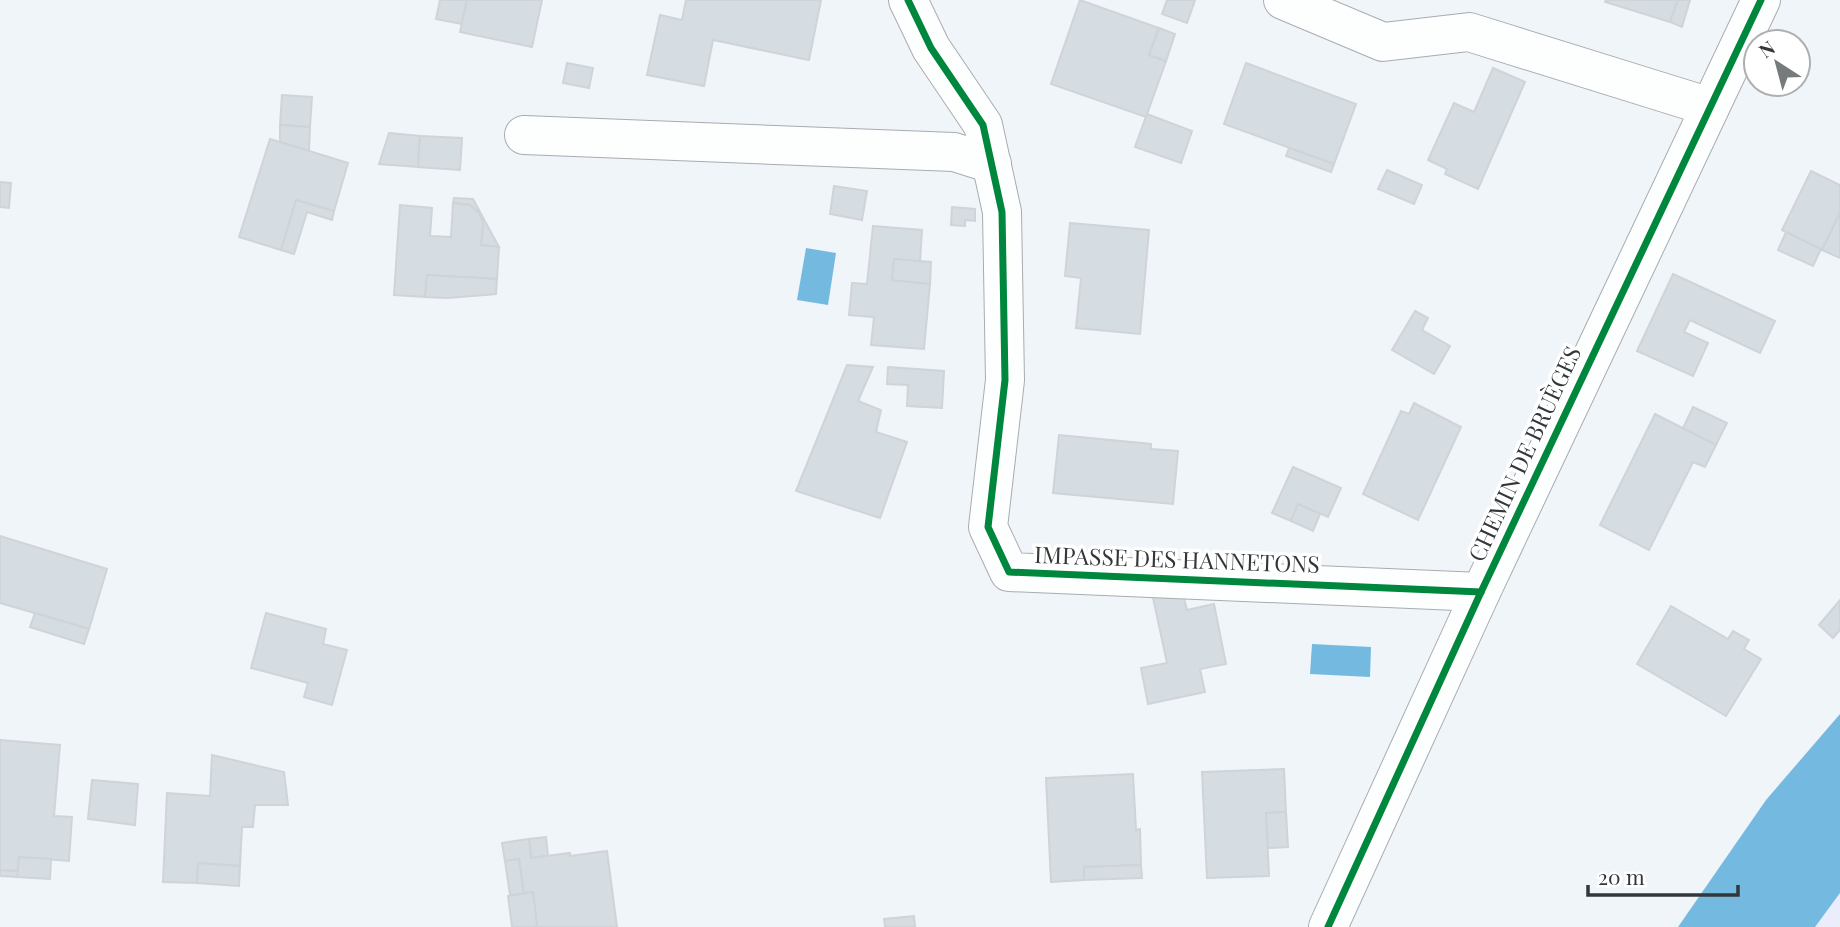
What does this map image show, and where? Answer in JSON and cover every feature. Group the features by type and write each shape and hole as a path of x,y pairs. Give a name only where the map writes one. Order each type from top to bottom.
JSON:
{"street":[{"name":"IMPASSE DES HANNETONS","path":"908,0 931,48 983,125 1002,212 1005,380 988,527 1009,572 1481,592"},
{"path":"1283,0 1383,42 1469,33 1710,107"},
{"name":"CHEMIN DE BRUÈGES","path":"1328,927 1481,592 1761,0"},
{"path":"524,135 954,152 992,164"}],"shaded area":[{"path":"1840,893 1840,927 1815,927 1838,895"}],"water":[{"path":"806,248 836,253 828,305 797,300"},
{"path":"1312,644 1371,647 1370,677 1310,674"},
{"path":"1840,714 1840,893 1815,927 1678,927 1766,800"}],"building":[{"path":"440,0 467,0 462,24 436,19"},
{"path":"467,0 542,0 532,47 460,32"},
{"path":"686,0 821,0 809,60 713,40 704,86 647,75 660,15 682,20"},
{"path":"1080,0 1159,28 1149,55 1166,61 1146,117 1051,84"},
{"path":"1167,0 1195,0 1187,23 1162,14"},
{"path":"1678,0 1670,22 1605,2"},
{"path":"1678,0 1690,0 1682,27 1670,22"},
{"path":"1159,28 1175,34 1166,61 1149,55"},
{"path":"567,63 593,68 589,88 563,83"},
{"path":"1246,63 1356,104 1334,164 1224,124"},
{"path":"1493,68 1525,82 1478,189 1445,174 1447,169 1428,160 1454,103 1474,112"},
{"path":"282,95 312,97 310,127 280,125"},
{"path":"1147,114 1192,131 1181,163 1135,147"},
{"path":"280,125 310,127 309,151 280,142"},
{"path":"389,133 420,136 418,167 379,164"},
{"path":"420,136 462,138 460,170 418,167"},
{"path":"270,139 348,163 334,211 296,200 281,250 239,237"},
{"path":"1289,148 1334,164 1331,172 1286,156"},
{"path":"1387,170 1422,185 1414,204 1378,189"},
{"path":"1811,171 1840,185 1840,213 1822,250 1782,230"},
{"path":"0,182 11,183 9,208 0,207"},
{"path":"834,186 867,191 862,220 830,214"},
{"path":"454,198 473,199 499,247 481,245 483,223 479,213 470,205 453,203"},
{"path":"296,200 334,211 332,220 307,212 294,254 281,250"},
{"path":"453,203 470,205 479,213 483,223 481,245 499,247 497,279 427,275 425,297 394,295 400,205 432,208 430,236 451,237"},
{"path":"952,207 975,209 975,221 965,220 965,226 951,225"},
{"path":"1840,213 1840,258 1822,250"},
{"path":"1070,223 1149,230 1140,334 1076,328 1081,278 1065,276"},
{"path":"873,226 922,230 920,262 894,259 892,280 930,284 924,349 871,345 874,317 849,315 852,283 867,284"},
{"path":"1786,232 1821,249 1813,266 1778,250"},
{"path":"894,259 931,262 930,284 892,280"},
{"path":"1673,274 1775,321 1760,353 1690,320 1684,332 1708,343 1693,376 1637,351"},
{"path":"427,275 497,279 496,294 425,297"},
{"path":"1415,311 1428,318 1422,330 1450,346 1434,374 1392,350"},
{"path":"847,365 873,367 858,401 881,410 876,432 907,442 880,518 796,491"},
{"path":"888,367 944,371 942,408 907,406 908,385 887,384"},
{"path":"1414,403 1461,427 1418,520 1363,494 1401,411 1409,414"},
{"path":"1693,407 1727,423 1716,445 1683,428"},
{"path":"1655,414 1716,445 1705,467 1693,462 1649,550 1600,525"},
{"path":"1059,435 1151,444 1151,449 1178,451 1173,504 1053,493"},
{"path":"1293,467 1341,488 1328,517 1298,504 1291,521 1272,513"},
{"path":"1298,504 1320,514 1313,531 1291,521"},
{"path":"0,536 107,569 89,629 0,603"},
{"path":"1181,587 1187,610 1214,604 1226,664 1200,669 1205,692 1148,704 1141,668 1167,663 1152,593"},
{"path":"1840,600 1840,630 1833,638 1819,625"},
{"path":"1671,606 1728,639 1733,631 1749,640 1744,649 1761,659 1726,716 1637,664"},
{"path":"35,613 89,629 84,644 30,627"},
{"path":"266,613 326,629 323,644 347,650 332,705 304,697 308,683 251,668"},
{"path":"0,740 60,745 54,816 72,817 69,861 19,857 18,871 0,870"},
{"path":"212,755 284,772 288,805 255,805 253,827 242,827 240,866 198,863 197,883 163,882 167,793 210,796"},
{"path":"1284,769 1286,812 1266,813 1269,876 1207,878 1202,772"},
{"path":"1133,774 1136,830 1140,829 1141,865 1084,867 1084,880 1051,882 1046,778"},
{"path":"92,780 138,784 135,825 88,819"},
{"path":"1286,812 1288,847 1268,848 1266,813"},
{"path":"546,837 548,856 531,858 529,839"},
{"path":"529,839 531,858 607,851 617,927 537,927 533,892 524,894 519,859 505,861 502,843"},
{"path":"19,857 51,859 50,879 17,877"},
{"path":"519,859 524,894 510,895 505,861"},
{"path":"198,863 240,866 239,886 197,883"},
{"path":"1141,865 1142,878 1084,880 1084,867"},
{"path":"0,870 18,871 17,877 0,876"},
{"path":"533,892 537,927 512,927 508,896"},
{"path":"914,916 915,927 885,927 884,919"}],"cycle path":[{"path":"908,0 931,48 983,125 1002,212 1005,380 988,527 1009,572 1481,592"},
{"path":"1328,927 1481,592 1761,0"}]}
